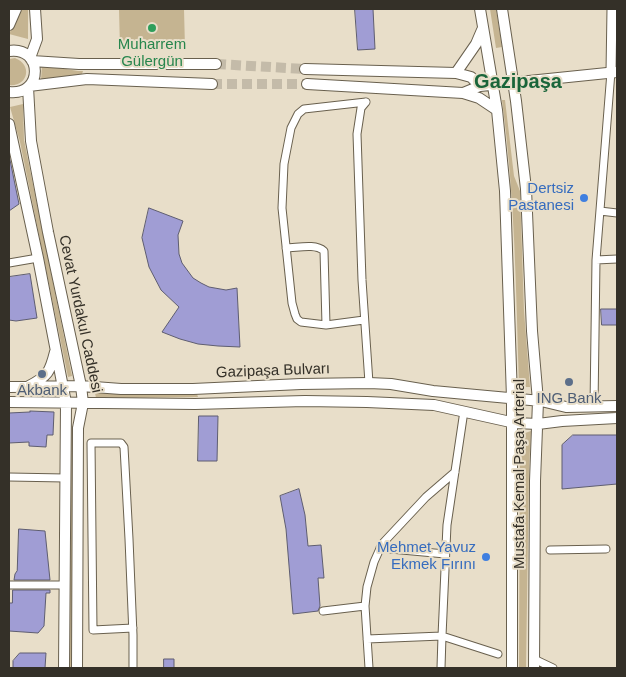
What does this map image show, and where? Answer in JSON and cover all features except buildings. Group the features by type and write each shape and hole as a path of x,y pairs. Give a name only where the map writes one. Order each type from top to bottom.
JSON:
{"main road":[{"path":"9,25 16,9"},
{"name":"Cevat Yurdakul Caddesi","path":"35,9 36,39 31,59 35,71 32,82 28,86 31,141 48,232 81,386 83,404 78,428 77,668"},
{"name":"Mustafa Kemal Paşa Arterial","path":"480,9 496,110 505,192 512,398 512,668"},
{"name":"Mustafa Kemal Paşa Arterial","path":"502,9 516,101 526,189 532,331 538,401 535,481 534,664"},
{"path":"456,73 476,44 483,29"},
{"path":"9,51 20,51 31,59 79,64 216,64"},
{"path":"305,69 456,73 471,77 480,86"},
{"path":"464,92 480,86 614,72"},
{"path":"9,92 20,92 28,86 87,79 212,84"},
{"path":"307,84 464,92 479,98 496,110"},
{"name":"Cevat Yurdakul Caddesi","path":"9,124 12,155 38,258 66,403 64,668"},
{"path":"28,387 47,374 51,368 56,350"},
{"name":"Gazipaşa Bulvarı","path":"9,387 81,386 121,389 193,389 369,383 538,401 566,407 617,406"},
{"name":"Gazipaşa Bulvarı","path":"9,402 83,404 367,402 434,405 512,423 538,424 570,420 617,418"}],"street":[{"path":"594,407 596,260 614,72 612,9"},
{"path":"364,320 326,325 301,322 295,314 292,303 282,208 284,164 291,128 298,114 304,109 366,102 361,108 357,134 362,280 369,383"},
{"path":"600,211 617,213"},
{"path":"286,248 316,246 324,251 326,325"},
{"path":"9,263 38,258"},
{"path":"596,260 617,259"},
{"path":"441,668 447,525 464,411"},
{"path":"132,628 93,630 91,443 121,443 124,448 127,482 132,628 133,668"},
{"path":"369,668 365,606 367,587 380,548 426,497 455,472"},
{"path":"9,477 65,478"},
{"path":"380,548 445,554"},
{"path":"550,550 606,549"},
{"path":"9,585 65,585"},
{"path":"324,612 365,606"},
{"path":"367,639 442,636 498,654"},
{"path":"534,664 553,668"}],"shaded area":[{"path":"21,9 28,9 28,39 9,34"},
{"name":"Muharrem Gülergün","path":"119,9 184,9 185,48 120,49"},
{"path":"490,9 496,9 502,47 496,48"},
{"path":"15,58 24,65 26,75 20,83 9,85 9,59"},
{"path":"42,65 83,71 82,74 41,80"},
{"path":"502,100 505,100 514,176 520,191 524,311 530,387 519,387 510,171"},
{"path":"23,104 24,140 72,376 68,377 20,142 10,107"},
{"path":"95,393 197,394 198,397 96,398"},
{"path":"72,426 74,426 71,668 69,668"},
{"path":"531,431 526,668 519,668 520,432"}],"tunnel":[{"path":"216,64 305,69"},
{"path":"212,84 307,84"}],"place":[{"name":"Muharrem Gülergün","path":"152,28"},
{"name":"Dertsiz Pastanesi","path":"584,198"},
{"name":"Akbank","path":"42,374"},
{"name":"ING Bank","path":"569,382"},
{"name":"Mehmet Yavuz Ekmek Fırını","path":"486,557"}],"district":[{"name":"Gazipaşa","path":"518,82"}]}
